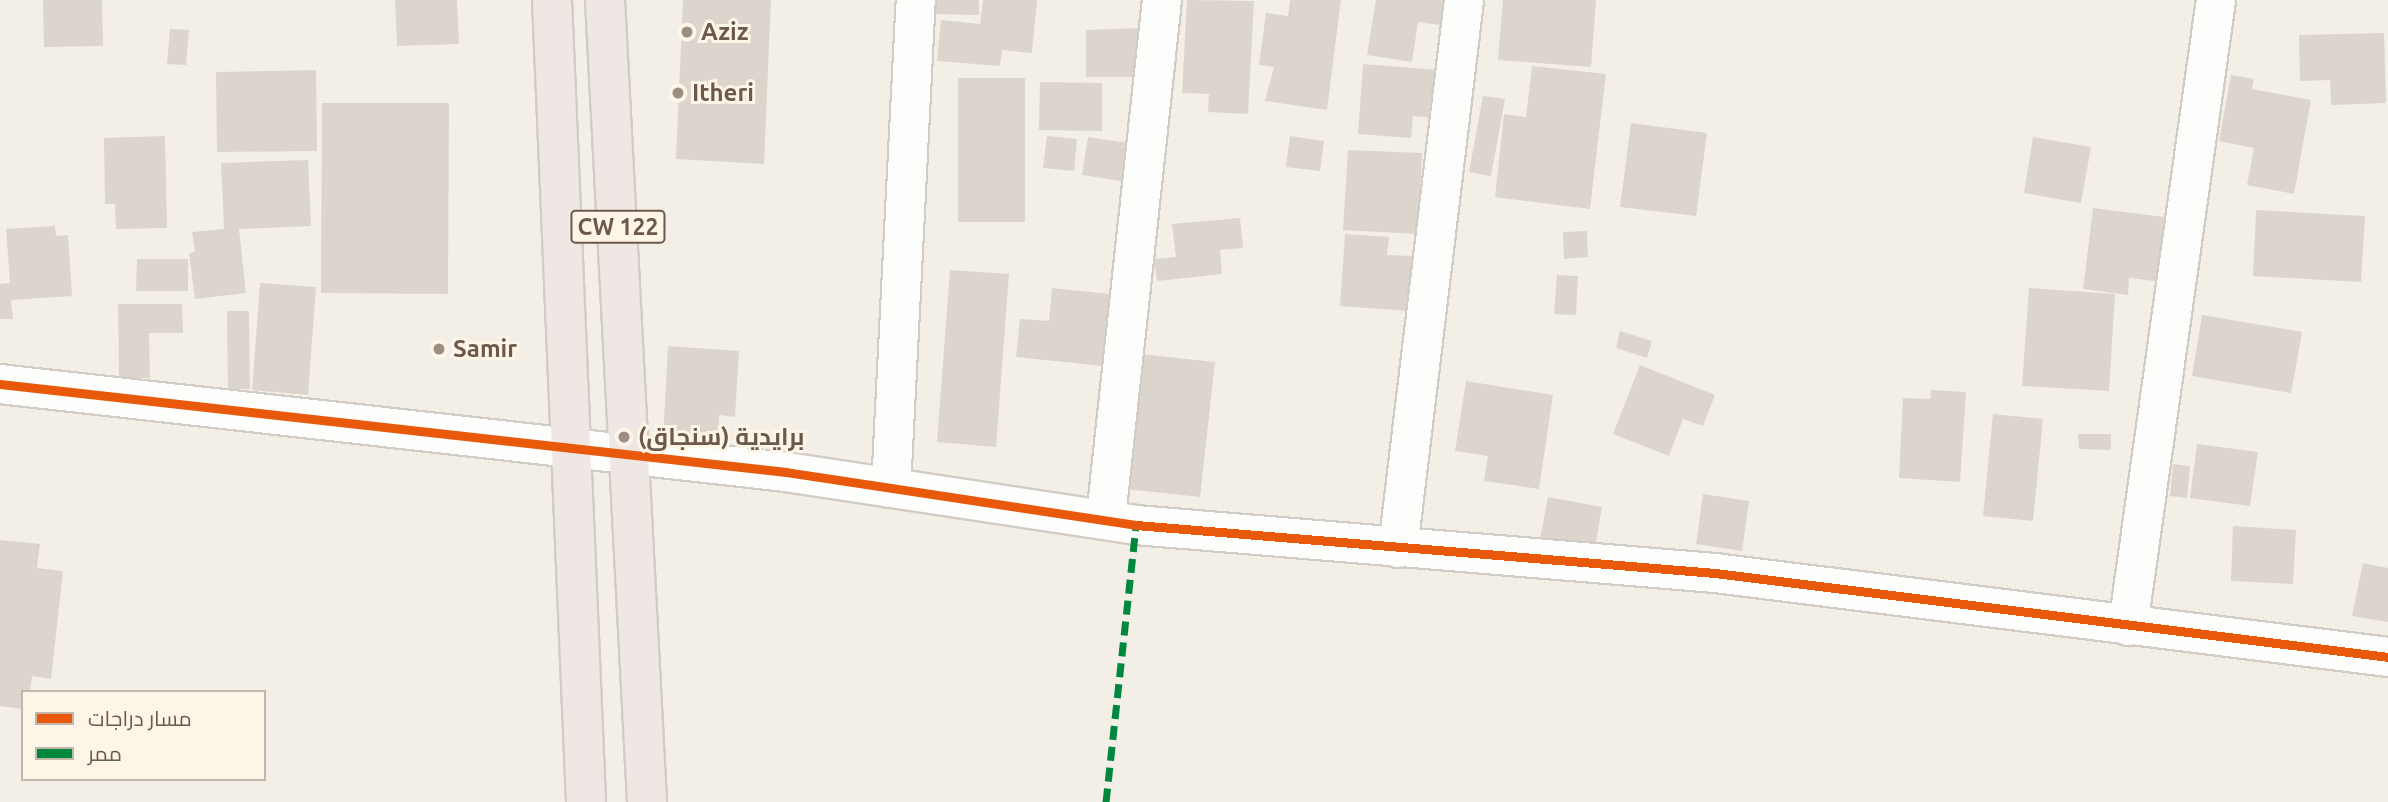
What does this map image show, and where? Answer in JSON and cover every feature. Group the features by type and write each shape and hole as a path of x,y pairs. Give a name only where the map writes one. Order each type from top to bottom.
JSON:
{"highway":[{"path":"552,0 566,265 568,451 586,802"},
{"name":"CW 122","path":"605,0 630,454"},
{"path":"630,454 647,802"}],"street":[{"path":"891,488 916,0"},
{"path":"1105,517 1163,0"},
{"path":"1398,548 1464,0"},
{"path":"2128,626 2216,0"},
{"path":"0,384 568,451 630,454 1105,517 1136,525 1715,573 2388,657"}],"building":[{"path":"43,0 102,0 103,46 44,47"},
{"path":"395,0 457,0 459,44 397,46"},
{"path":"683,0 771,0 764,164 676,159"},
{"path":"932,0 979,0 979,15 932,14"},
{"path":"983,0 1037,0 1032,53 1002,50 1000,66 937,61 941,20 980,24"},
{"path":"1187,0 1254,1 1248,114 1208,112 1209,94 1182,93"},
{"path":"1290,0 1341,0 1327,110 1265,101 1274,67 1259,65 1266,13 1288,16"},
{"path":"1376,0 1452,0 1448,26 1418,22 1412,62 1367,55"},
{"path":"1503,0 1596,0 1591,67 1498,60"},
{"path":"1142,28 1143,77 1086,77 1086,30"},
{"path":"170,29 189,30 186,65 167,64"},
{"path":"2384,33 2386,103 2331,105 2330,80 2300,81 2299,35"},
{"path":"1363,64 1438,70 1435,118 1413,116 1411,138 1358,134"},
{"path":"1532,66 1606,74 1590,209 1495,197 1504,114 1526,117"},
{"path":"316,70 317,151 217,152 216,72"},
{"path":"2231,75 2254,79 2252,89 2311,100 2294,194 2247,185 2254,148 2219,141"},
{"path":"958,78 1025,78 1025,222 958,222"},
{"path":"1040,82 1102,83 1102,131 1039,130"},
{"path":"1483,96 1505,99 1491,176 1469,172"},
{"path":"322,103 449,103 448,294 321,293"},
{"path":"1631,123 1707,133 1696,216 1620,207"},
{"path":"165,136 167,228 116,229 115,204 105,204 104,138"},
{"path":"1047,136 1077,139 1074,171 1043,168"},
{"path":"1290,136 1324,141 1320,171 1286,167"},
{"path":"1088,137 1133,144 1127,182 1082,175"},
{"path":"2033,137 2091,147 2081,203 2024,193"},
{"path":"1348,150 1422,153 1418,234 1343,230"},
{"path":"308,160 311,226 239,229 246,293 195,299 189,253 195,252 192,232 224,229 221,163"},
{"path":"2093,208 2172,218 2163,282 2129,278 2128,295 2083,289"},
{"path":"2256,210 2365,216 2361,282 2253,276"},
{"path":"1240,218 1243,248 1220,250 1222,274 1157,281 1154,259 1176,257 1172,224"},
{"path":"55,226 56,236 68,235 72,296 11,300 13,319 0,319 0,284 10,283 6,229"},
{"path":"1587,231 1588,257 1564,259 1563,232"},
{"path":"1345,234 1389,237 1387,255 1413,256 1409,311 1340,306"},
{"path":"137,259 188,259 188,291 136,291"},
{"path":"950,270 1009,274 996,447 937,442"},
{"path":"1557,275 1578,276 1576,315 1554,314"},
{"path":"260,283 316,287 308,395 252,390"},
{"path":"1052,288 1110,294 1103,366 1016,357 1020,319 1049,321"},
{"path":"2029,288 2115,294 2109,391 2022,386"},
{"path":"118,304 182,304 183,333 149,333 150,378 119,378"},
{"path":"227,311 249,311 250,389 228,389"},
{"path":"2202,315 2302,332 2291,393 2192,376"},
{"path":"1620,331 1652,341 1647,358 1616,348"},
{"path":"668,346 739,351 735,417 719,415 718,442 663,439"},
{"path":"1141,354 1215,362 1200,497 1126,489"},
{"path":"1640,365 1715,395 1703,426 1683,419 1669,456 1613,434"},
{"path":"1466,381 1553,395 1539,489 1484,481 1488,456 1455,451"},
{"path":"1931,390 1966,392 1960,482 1899,478 1903,398 1930,399"},
{"path":"1993,414 2043,419 2033,521 1983,516"},
{"path":"2078,434 2111,434 2111,450 2079,449"},
{"path":"2197,444 2258,452 2250,506 2190,498"},
{"path":"2173,464 2190,466 2187,498 2170,496"},
{"path":"1703,494 1749,501 1742,551 1696,544"},
{"path":"1548,497 1602,507 1595,548 1540,539"},
{"path":"2233,526 2296,530 2293,584 2231,581"},
{"path":"0,540 40,544 37,568 63,571 51,679 32,676 30,690 21,690 21,709 0,706"},
{"path":"2363,563 2388,568 2388,622 2352,616"}],"marked path":[{"path":"1106,802 1136,525"}],"cycle path":[{"path":"0,384 786,472 1136,525 1715,573 2388,657"}],"place":[{"name":"Aziz","path":"687,32"},
{"name":"Itheri","path":"678,93"},
{"name":"Samir","path":"439,349"},
{"name":"برايدية (سنجاق)","path":"624,437"}]}
